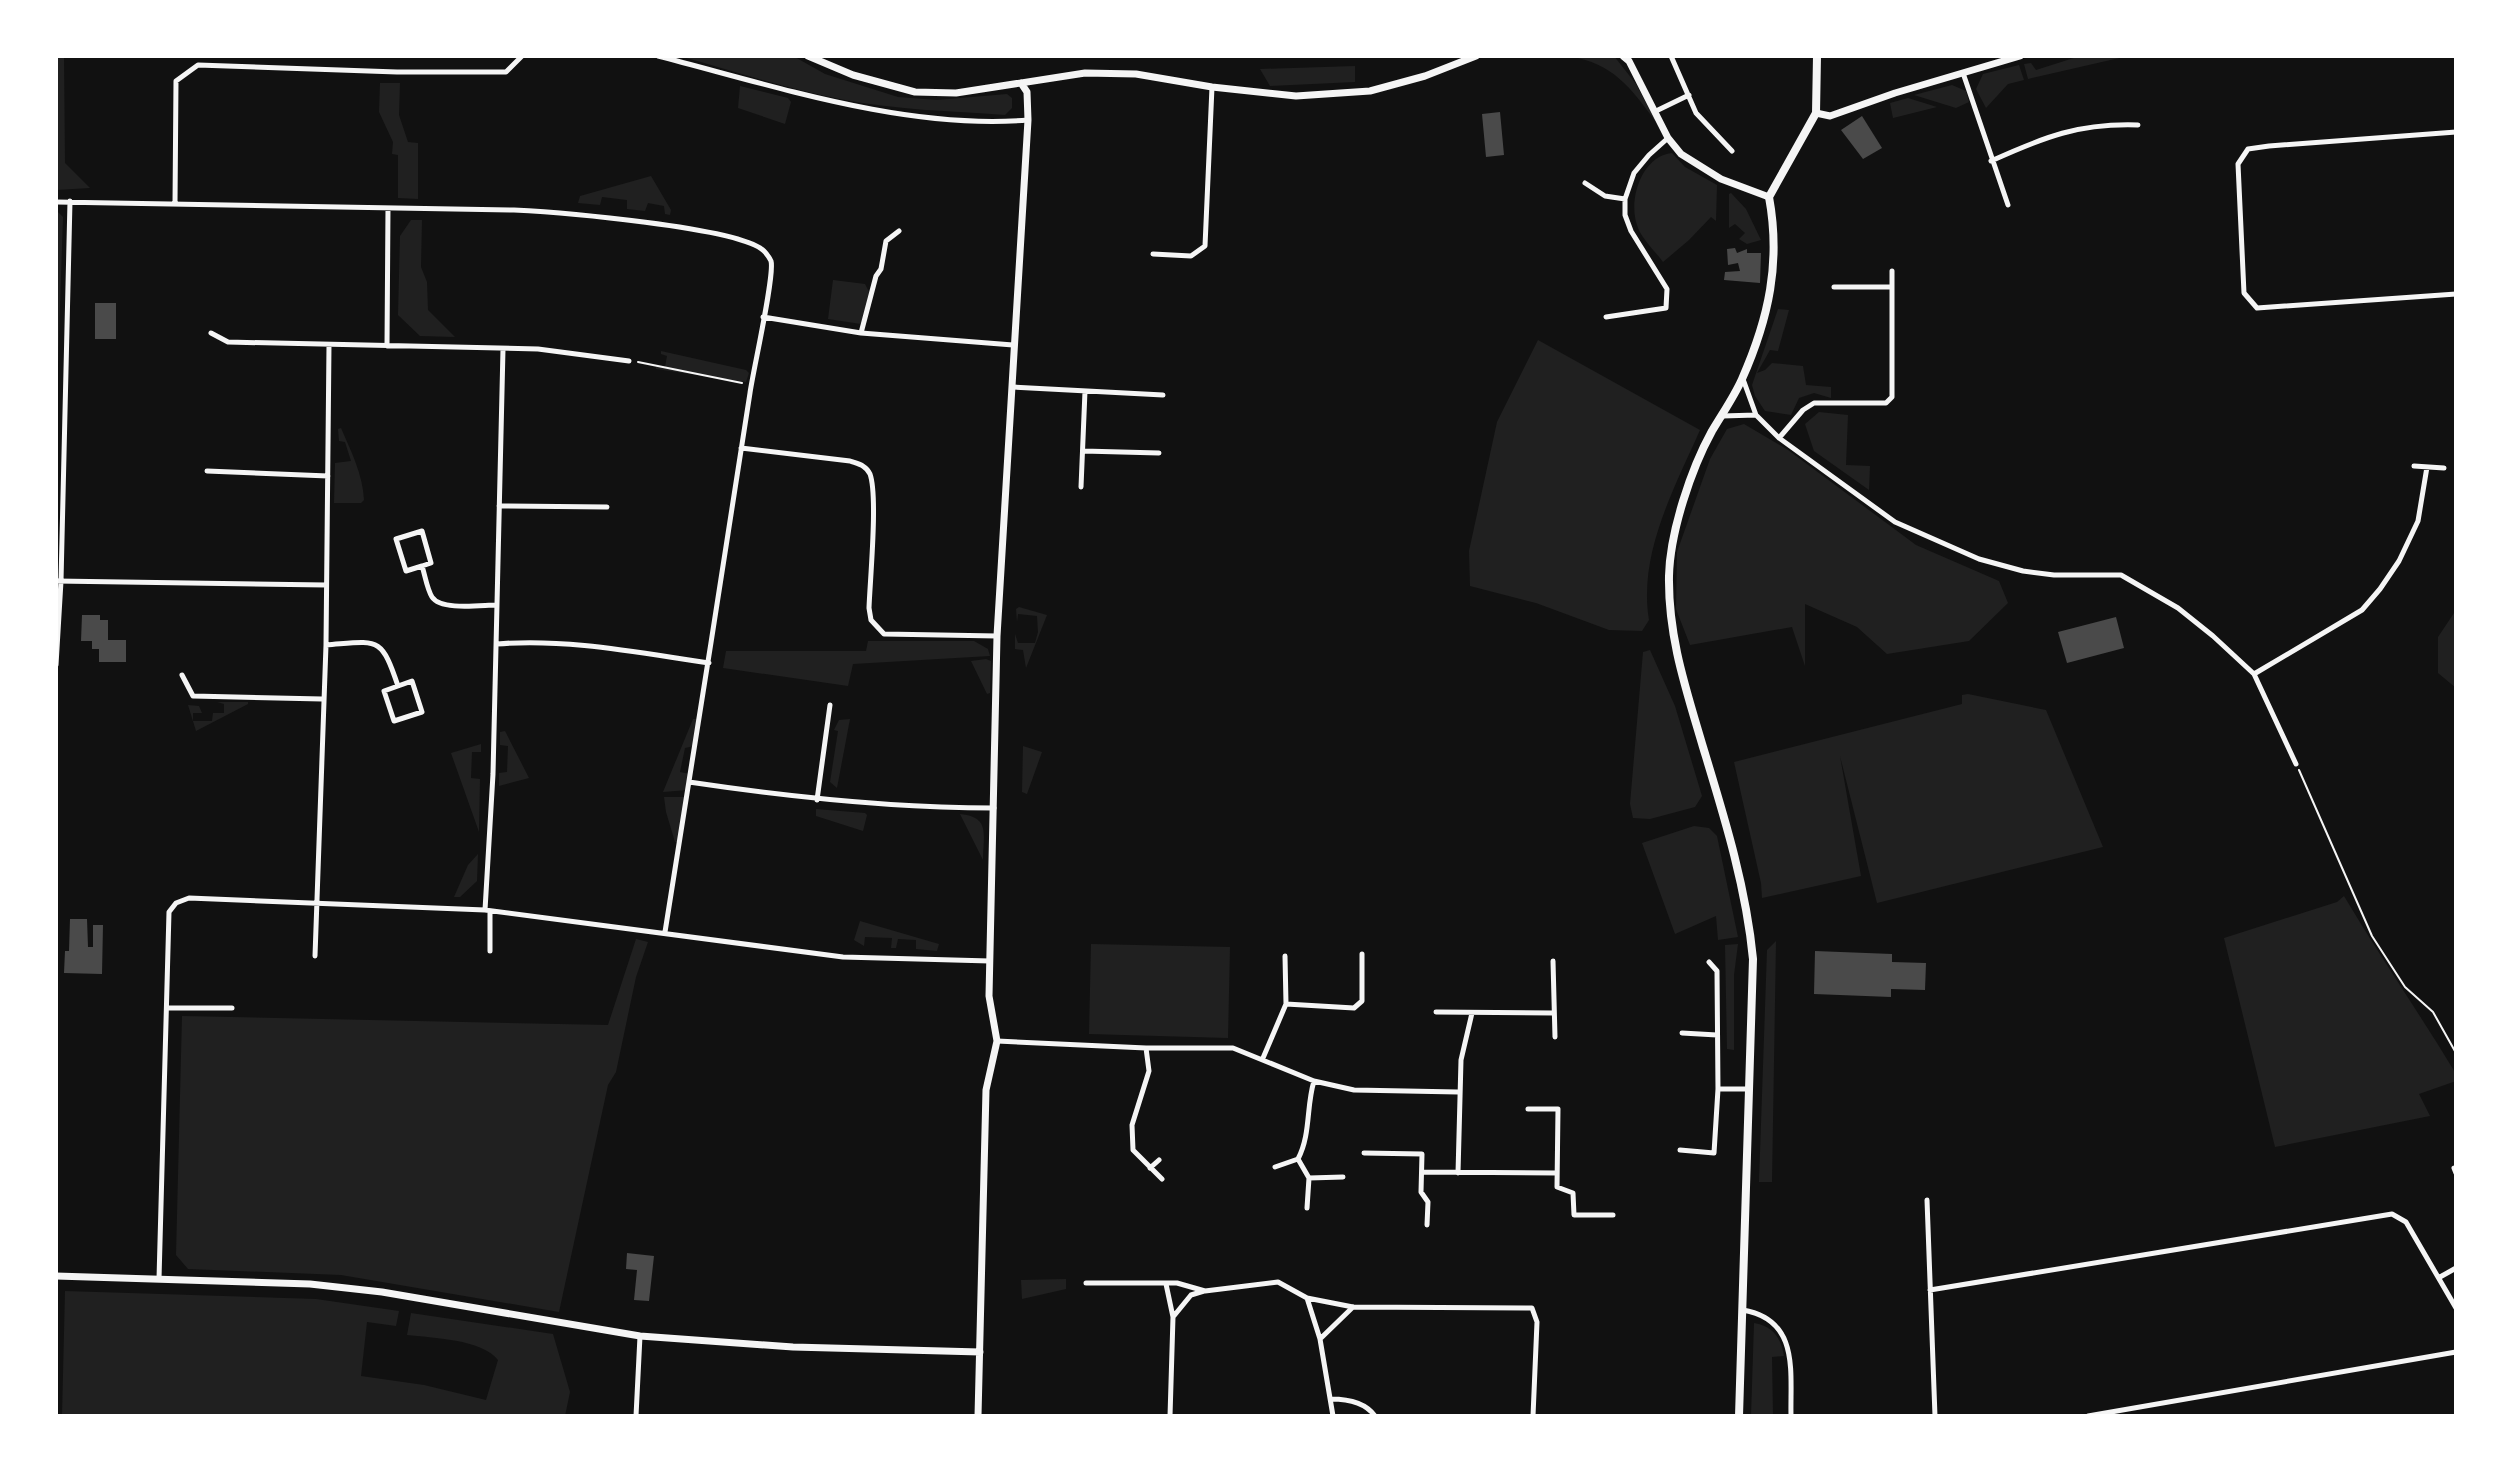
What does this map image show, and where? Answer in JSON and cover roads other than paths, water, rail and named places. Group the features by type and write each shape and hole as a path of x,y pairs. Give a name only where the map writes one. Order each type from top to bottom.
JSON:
{"main road":[{"path":"1739,1416 1753,959 1748,912 1730,837 1670,629 1669,573 1676,527 1691,482 1712,432 1742,378 1765,316 1775,272 1774,226 1769,197 1816,113 1817,56"}],"street":[{"path":"175,203 176,81 198,65 397,72 506,72 522,56"},
{"path":"658,56 820,98 910,114 999,122 1028,120"},
{"path":"808,56 853,75 915,92 956,93 1085,73 1136,74 1212,87 1296,96 1370,91 1425,76 1476,56"},
{"path":"1623,56 1629,61 1668,138 1681,154 1721,179 1769,197"},
{"path":"1671,56 1696,113 1732,151"},
{"path":"1816,113 1830,116 2020,56"},
{"path":"1963,73 2008,205"},
{"path":"978,1416 986,1090 997,1041 989,996 997,636 1028,120 1027,92 1021,83"},
{"path":"1153,254 1191,256 1205,246 1212,87"},
{"path":"1656,111 1689,95"},
{"path":"1991,161 2045,136 2106,124 2138,125"},
{"path":"2456,132 2248,149 2238,164 2244,293 2257,308 2456,294"},
{"path":"1606,317 1666,308 1667,289 1631,231 1625,215 1625,199 1634,173 1668,138"},
{"path":"1585,183 1605,196 1625,199"},
{"path":"56,665 70,201"},
{"path":"56,202 571,213 634,220 748,243 763,249 771,262 665,932"},
{"path":"387,346 388,208"},
{"path":"861,333 876,276 881,269 886,241 899,231"},
{"path":"1779,438 1803,410 1814,403 1886,403 1892,397 1892,271"},
{"path":"1834,287 1892,287"},
{"path":"763,317 861,333 1013,345"},
{"path":"211,333 228,342 538,349 629,361"},
{"path":"315,956 326,645 329,345"},
{"path":"490,951 488,910 503,349"},
{"path":"1742,378 1756,415 1779,438 1895,522 1979,559 2023,571 2054,575 2121,575 2178,608 2254,674 2296,764"},
{"path":"1011,386 1163,395"},
{"path":"1081,487 1085,391"},
{"path":"1722,416 1756,415"},
{"path":"741,448 850,461 864,466 870,475 872,497 869,608 871,620 884,634 997,636"},
{"path":"1083,451 1159,453"},
{"path":"2414,466 2444,468"},
{"path":"2254,674 2362,610 2380,589 2399,561 2418,521 2427,467"},
{"path":"207,471 328,476"},
{"path":"499,506 607,507"},
{"path":"422,531 431,563 422,566 406,571 396,539 422,531"},
{"path":"422,566 432,598 438,603 450,606 496,605"},
{"path":"58,581 326,585"},
{"path":"326,645 362,642 380,646 387,653 398,686"},
{"path":"497,644 522,642 599,648 709,663"},
{"path":"182,675 193,696 322,699"},
{"path":"412,681 422,712 394,721 384,691 398,686 412,681"},
{"path":"817,800 830,705"},
{"path":"689,782 883,806 994,808"},
{"path":"159,1279 169,912 176,903 189,898 488,910 843,957 990,961"},
{"path":"1286,1004 1354,1008 1362,1001 1362,954"},
{"path":"1263,1058 1286,1004 1285,956"},
{"path":"1553,961 1555,1037"},
{"path":"1680,1150 1714,1153 1718,1089 1717,971 1709,962"},
{"path":"167,1008 232,1008"},
{"path":"1436,1012 1553,1013"},
{"path":"1458,1173 1458,1092 1461,1060 1472,1013"},
{"path":"1682,1033 1717,1035"},
{"path":"997,1041 1146,1048 1233,1048 1314,1081 1354,1090 1458,1092"},
{"path":"1146,1048 1149,1071 1132,1125 1133,1150 1162,1179"},
{"path":"1275,1167 1298,1159 1305,1146 1308,1105 1314,1081"},
{"path":"1718,1089 1747,1089"},
{"path":"1528,1109 1558,1109 1557,1187 1573,1193 1574,1215 1613,1215"},
{"path":"1364,1153 1422,1154 1421,1192 1428,1202 1427,1225"},
{"path":"1298,1159 1309,1178 1307,1208"},
{"path":"1150,1168 1159,1160"},
{"path":"1422,1172 1557,1173"},
{"path":"1309,1178 1343,1177"},
{"path":"1927,1200 1935,1416"},
{"path":"1930,1290 2392,1214 2406,1222 2456,1308"},
{"path":"2439,1278 2456,1268"},
{"path":"56,1276 310,1284 382,1292 640,1336 793,1347 980,1352"},
{"path":"1173,1317 1191,1295 1278,1282 1307,1298 1353,1307 1532,1308 1537,1322 1533,1416"},
{"path":"1086,1283 1177,1283 1205,1291"},
{"path":"1166,1284 1173,1317 1170,1416"},
{"path":"1307,1298 1320,1339 1333,1416"},
{"path":"1320,1339 1353,1307"},
{"path":"1742,1310 1758,1314 1771,1322 1788,1344 1791,1416"},
{"path":"636,1416 640,1336"},
{"path":"2088,1416 2456,1352"},
{"path":"1331,1399 1347,1399 1371,1410 1375,1416"}]}
